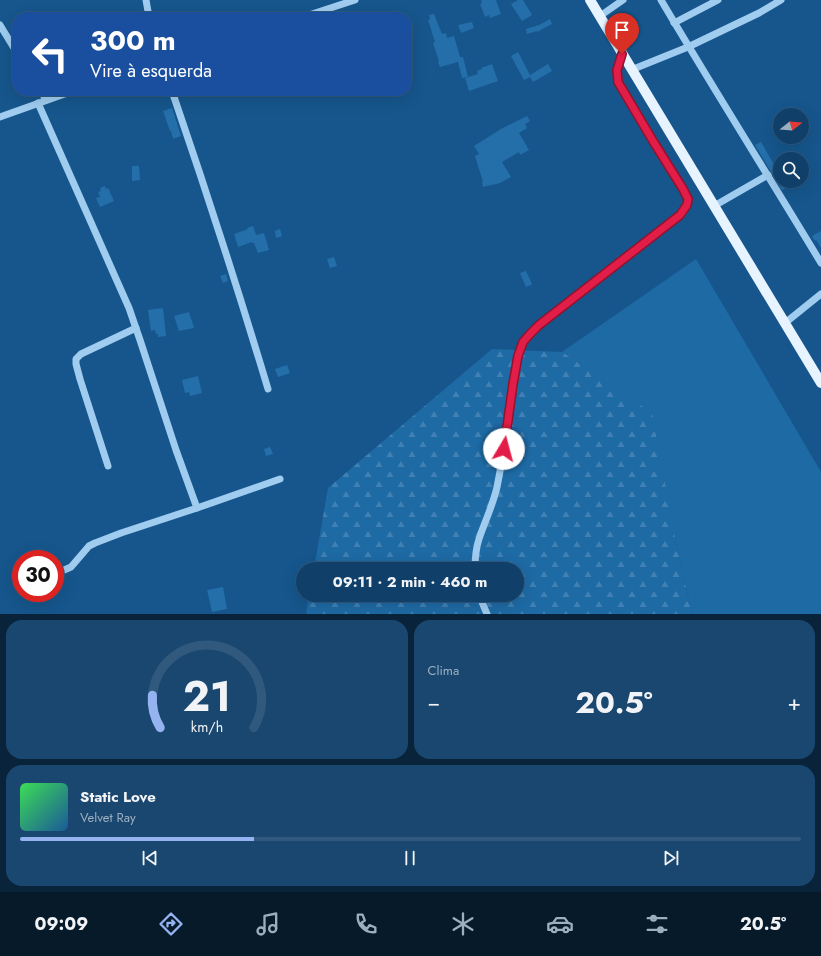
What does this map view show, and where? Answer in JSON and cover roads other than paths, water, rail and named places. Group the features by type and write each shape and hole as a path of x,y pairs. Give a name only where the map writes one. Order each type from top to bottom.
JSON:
{"main road":[{"path":"590,0 821,383"}],"street":[{"path":"146,0 148,12"},
{"path":"318,12 355,0"},
{"path":"600,16 623,0"},
{"path":"661,0 688,47 821,263"},
{"path":"674,23 718,0"},
{"path":"631,70 688,47 759,13 782,0"},
{"path":"0,25 12,45"},
{"path":"477,562 479,538 490,511 497,488 513,384 518,356 523,342 539,325 680,215 687,205 688,199 683,189 618,82 617,70 622,54"},
{"path":"44,96 46,100"},
{"path":"0,118 58,96"},
{"path":"174,96 204,184 268,389"},
{"path":"38,103 129,308 176,450 197,508"},
{"path":"714,206 768,175"},
{"path":"785,323 821,294"},
{"path":"108,466 80,379 76,359 80,354 136,328"},
{"path":"64,570 71,567 89,546 95,543 280,479"},
{"path":"482,602 486,614"}]}
